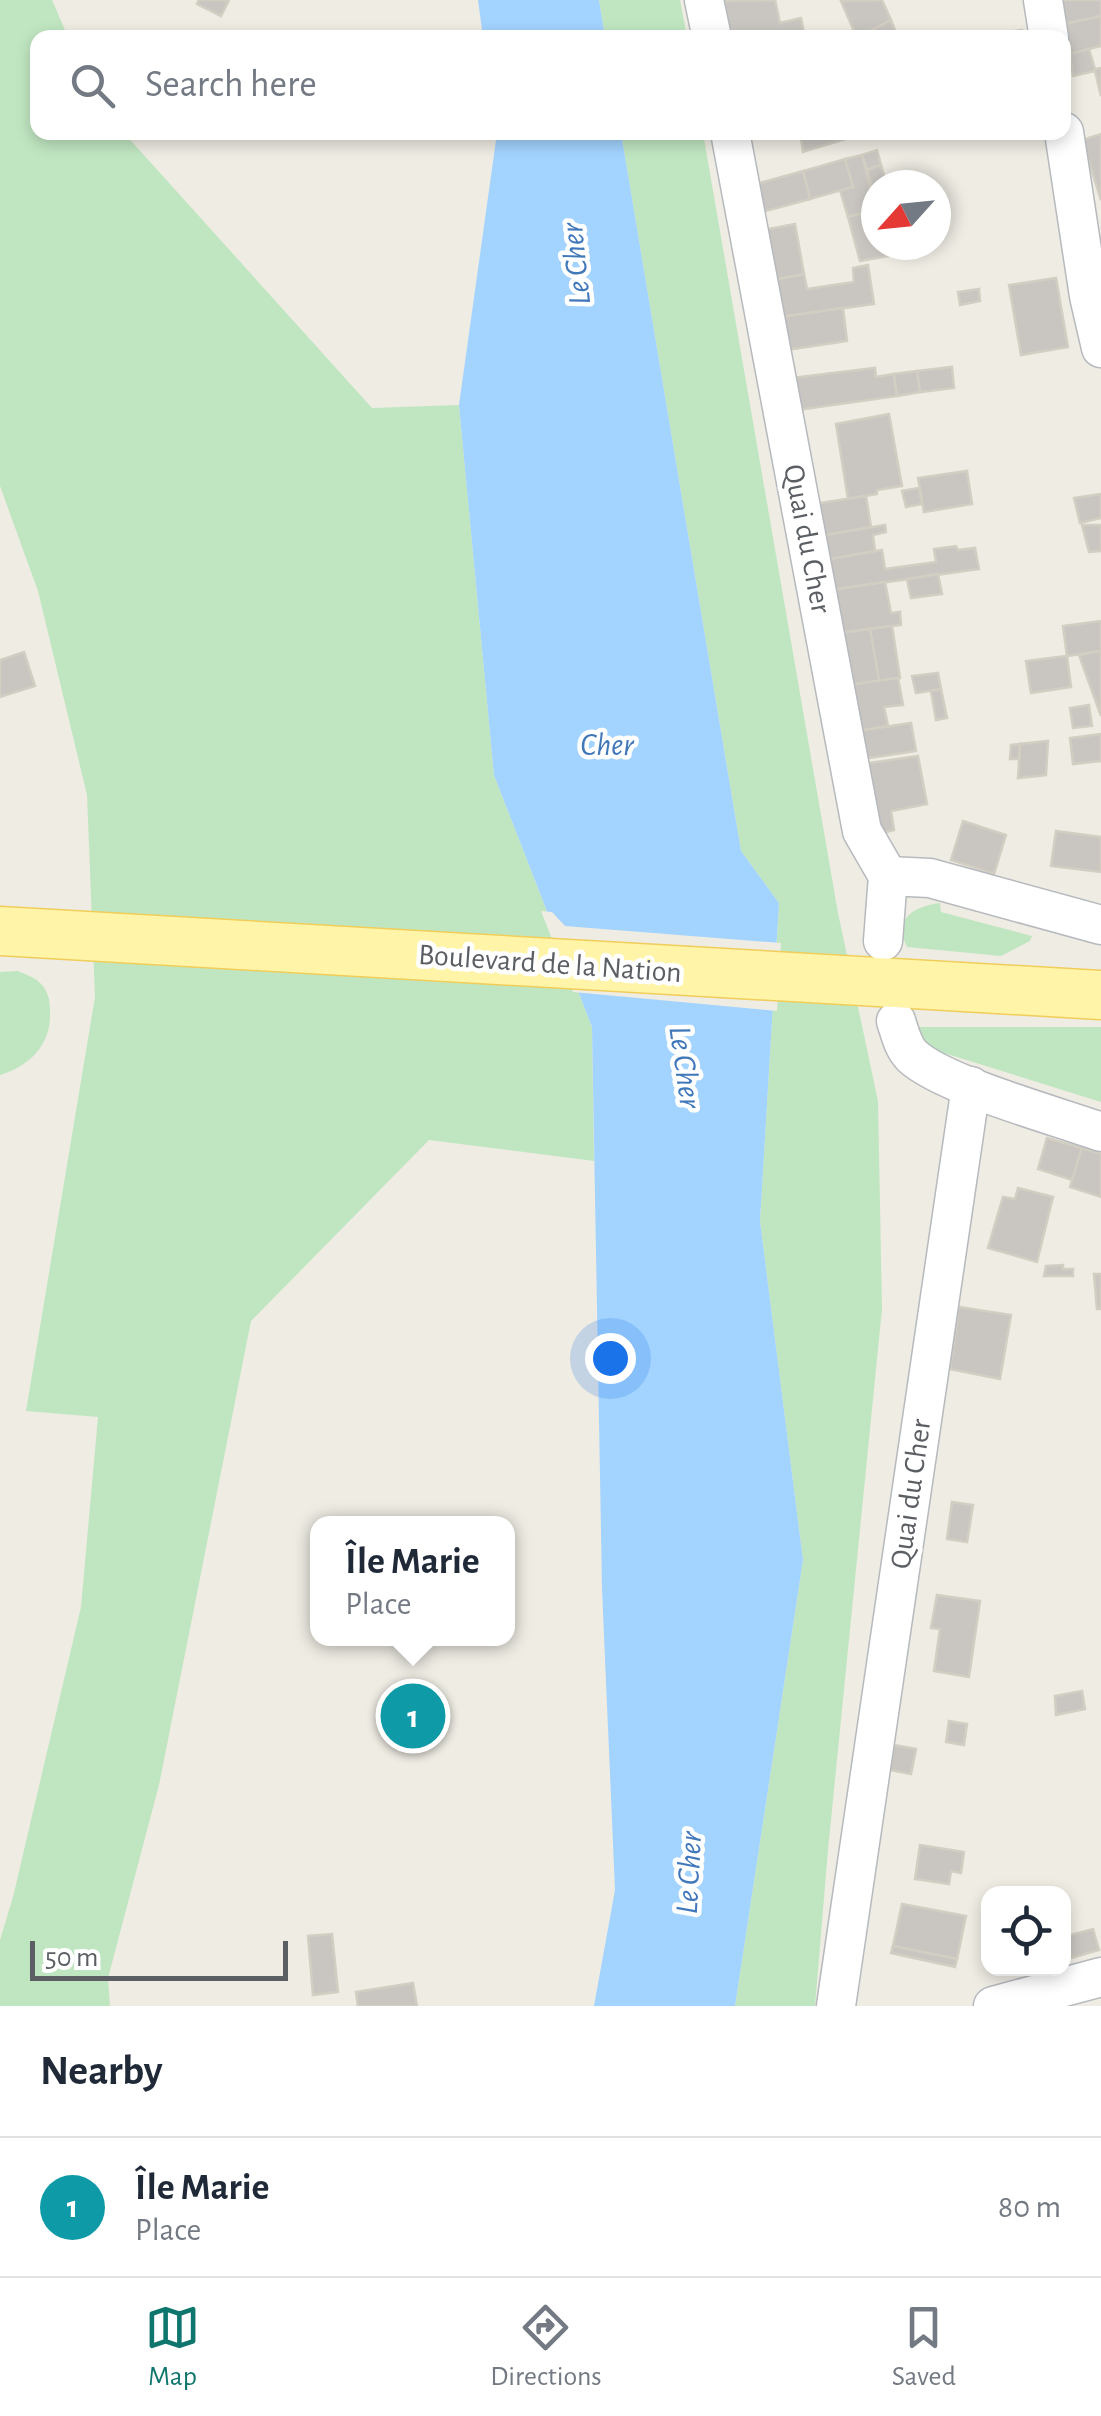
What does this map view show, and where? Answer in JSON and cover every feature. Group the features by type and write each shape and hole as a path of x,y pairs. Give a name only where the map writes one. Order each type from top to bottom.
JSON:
{"main road":[{"name":"Boulevard de la Nation","path":"0,931 1101,996"}],"street":[{"path":"704,0 710,30"},
{"path":"1043,0 1048,30"},
{"name":"Quai du Cher","path":"732,140 862,832 888,876"},
{"path":"1065,140 1089,296 1101,348"},
{"path":"1101,925 930,878 888,876 883,982 905,1048 913,1057 971,1086 1101,1132"},
{"name":"Quai du Cher","path":"836,2006 971,1086"},
{"path":"993,2006 1101,1977"}],"green space":[{"path":"0,0 52,0 65,30 30,30 30,140 130,140 372,408 459,405 494,775 592,1027 594,1161 429,1140 251,1321 159,1785 108,1978 110,2006 0,2006 0,1940 81,1607 98,1417 26,1411 95,997 87,795 38,591 0,486"},
{"path":"599,0 680,0 686,30 604,30"},
{"path":"622,140 704,140 838,913 878,1101 882,1309 815,2006 735,2006 803,1560 760,1221 779,903 741,851"},
{"path":"940,903 941,912 1032,936 1030,941 1001,956 907,947 904,940 896,939 902,923 912,913"},
{"path":"18,971 45,988 50,1023 37,1052 21,1066 0,1075 0,972"},
{"path":"917,1027 1101,1027 1101,1102 931,1049"}],"water":[{"path":"478,0 599,0 604,30 482,30"},
{"name":"Cher","path":"496,140 622,140 741,851 779,903 760,1221 803,1560 735,2006 594,2006 615,1890 602,1588 592,1027 494,775 459,405"}],"pier":[{"path":"541,911 552,912 565,926 781,943 777,1011 573,992"}],"building":[{"path":"199,0 229,0 221,16 197,4"},
{"path":"775,0 780,23 801,18 803,30 729,30 724,1"},
{"path":"882,0 891,20 872,30 854,30 841,1"},
{"path":"1060,0 1101,0 1101,16 1065,24"},
{"path":"1101,16 1101,46 1071,54 1071,30 1066,30 1065,24"},
{"path":"891,20 895,30 872,30"},
{"path":"1089,49 1095,69 1101,68 1101,96 1095,71 1073,76 1071,54"},
{"path":"1101,134 1101,200 1082,140"},
{"path":"801,140 842,140 803,152"},
{"path":"877,150 881,165 867,170 862,155"},
{"path":"862,155 866,170 861,170 861,214 848,217 840,190 853,187 845,159"},
{"path":"845,159 853,187 810,199 803,171"},
{"path":"803,171 810,199 762,212 756,184"},
{"path":"861,214 861,260 866,260 860,261 848,217"},
{"path":"795,224 804,274 774,280 764,230"},
{"path":"868,265 874,304 780,317 774,280 804,274 807,289 854,282 853,268"},
{"path":"1056,278 1068,347 1021,355 1009,285"},
{"path":"979,289 980,301 960,305 958,292"},
{"path":"843,308 847,341 786,350 780,317"},
{"path":"952,367 954,388 920,392 917,371"},
{"path":"875,368 876,377 894,374 897,396 797,410 791,378"},
{"path":"917,371 920,392 897,396 894,374"},
{"path":"889,414 902,486 848,499 836,424"},
{"path":"967,471 972,504 924,512 918,478"},
{"path":"919,488 922,504 906,507 902,491"},
{"path":"1101,494 1101,518 1080,523 1074,498"},
{"path":"866,496 871,527 820,536 814,504"},
{"path":"885,525 886,532 873,535 875,551 825,560 820,536"},
{"path":"1082,525 1101,525 1101,551 1089,552"},
{"path":"956,546 958,550 975,548 979,569 831,590 825,560 882,550 885,569 936,562 934,549"},
{"path":"938,574 942,594 911,598 907,579"},
{"path":"885,582 891,613 900,612 901,625 838,633 831,590"},
{"path":"1101,621 1101,651 1067,656 1063,626"},
{"path":"892,626 900,678 879,681 870,629"},
{"path":"870,629 879,681 848,685 838,633"},
{"path":"1101,651 1101,716 1079,655"},
{"path":"24,652 35,686 0,697 0,660"},
{"path":"1067,656 1071,687 1031,693 1026,661"},
{"path":"938,673 941,689 916,693 912,676"},
{"path":"898,678 903,705 884,707 888,726 857,731 848,685"},
{"path":"941,689 947,718 936,720 931,691"},
{"path":"1089,705 1092,726 1073,728 1070,708"},
{"path":"911,723 916,751 862,759 857,731"},
{"path":"1101,734 1101,761 1073,764 1070,738"},
{"path":"1048,741 1046,775 1018,778 1020,744"},
{"path":"1020,744 1019,759 1010,759 1011,745"},
{"path":"918,756 927,804 891,811 894,830 878,834 863,764"},
{"path":"963,821 1006,835 994,874 951,860"},
{"path":"1056,831 1101,837 1101,872 1051,866"},
{"path":"1047,1138 1082,1148 1072,1180 1038,1169"},
{"path":"1082,1148 1101,1154 1101,1197 1070,1187"},
{"path":"1018,1188 1053,1197 1037,1262 988,1248 1003,1197 1015,1199"},
{"path":"1063,1265 1063,1269 1073,1269 1073,1276 1044,1276 1046,1266"},
{"path":"1094,1274 1101,1274 1101,1309 1097,1309"},
{"path":"959,1307 1011,1315 1000,1379 950,1369"},
{"path":"952,1502 973,1505 967,1542 947,1539"},
{"path":"937,1595 980,1601 969,1677 934,1671 940,1629 931,1628"},
{"path":"1082,1691 1085,1709 1056,1715 1055,1696"},
{"path":"949,1721 967,1724 964,1745 946,1742"},
{"path":"894,1745 916,1749 911,1774 890,1770"},
{"path":"920,1845 964,1852 961,1873 951,1871 949,1884 915,1879"},
{"path":"902,1904 966,1916 957,1959 893,1946"},
{"path":"1093,1929 1099,1950 1071,1958 1071,1935"},
{"path":"332,1934 338,1992 313,1995 308,1936"},
{"path":"893,1946 957,1959 955,1967 891,1953"},
{"path":"413,1983 417,2006 358,2006 356,1992"}],"place":[{"name":"Île Marie","path":"413,1716"}],"water label":[{"name":"Le Cher","path":"576,264"},
{"name":"Le Cher","path":"685,1067"},
{"name":"Le Cher","path":"689,1873"}]}
